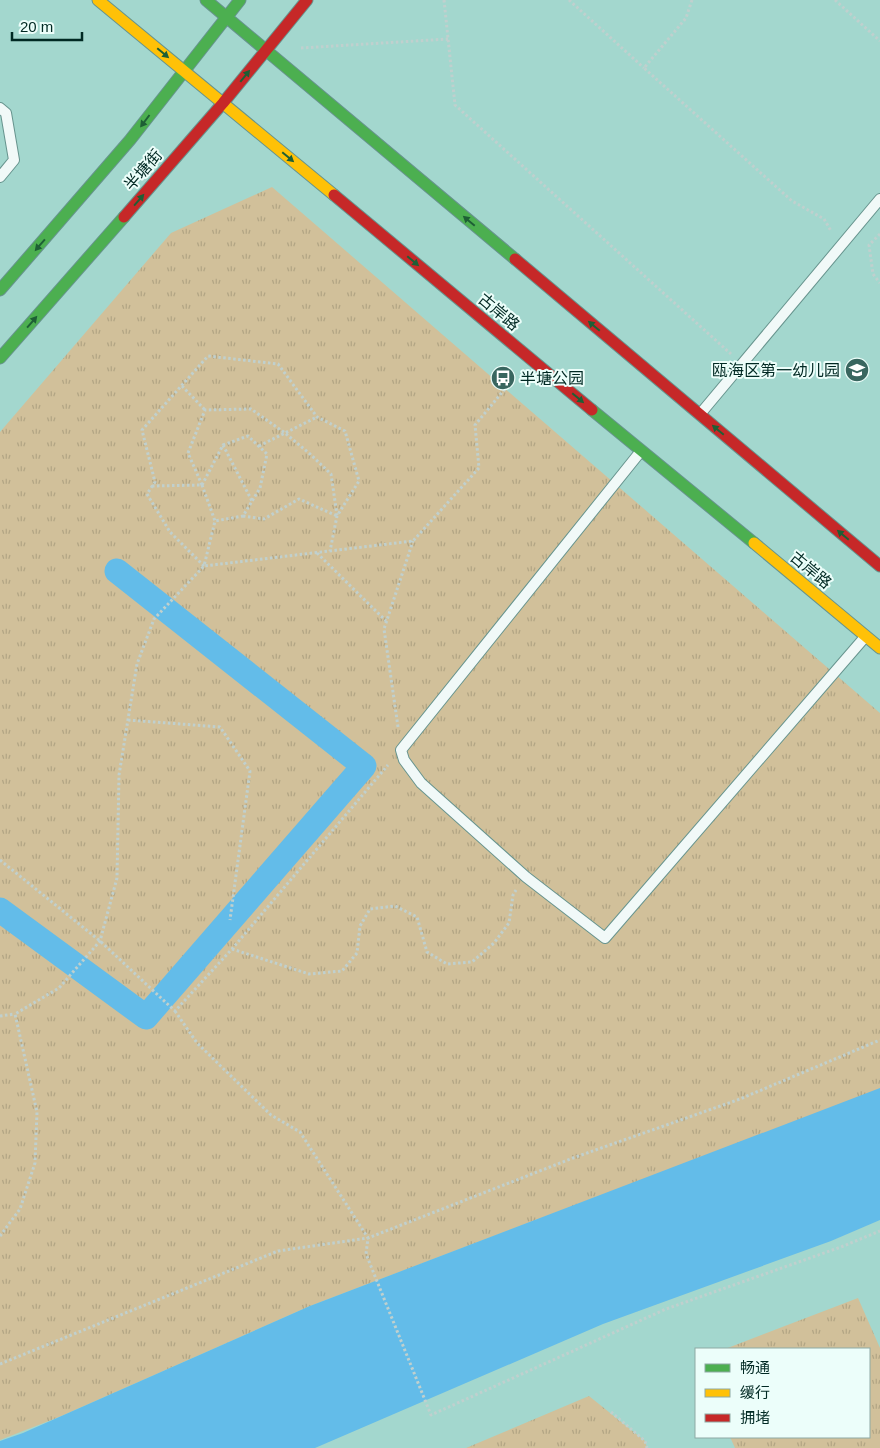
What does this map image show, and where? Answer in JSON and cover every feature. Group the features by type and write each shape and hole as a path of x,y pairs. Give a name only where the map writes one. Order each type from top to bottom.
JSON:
{"street":[{"name":"古岸路","path":"98,0 880,648"},
{"path":"206,0 880,566"},
{"name":"半塘街","path":"0,290 130,140 183,70 240,0"},
{"name":"半塘街","path":"0,358 223,103 307,0"}],"lane":[{"path":"0,108 6,113 14,160 0,177"},
{"path":"699,414 880,199"},
{"path":"642,450 401,750 404,760 422,783 526,877 605,938 866,636"}],"path":[{"path":"444,0 455,104 742,364"},
{"path":"569,0 792,201 824,220 841,246"},
{"path":"644,68 686,18 692,0"},
{"path":"836,0 880,41"},
{"path":"266,50 448,39"},
{"path":"880,234 869,245 873,274 880,283"},
{"path":"204,566 170,532 147,494 155,482 142,430 208,356 278,364 317,417 345,430 359,481 338,516 330,551"},
{"path":"175,1011 232,949 401,750 384,630 386,621 413,541 479,468 475,425 530,358"},
{"path":"182,386 205,410 251,409 285,433 331,474 338,516"},
{"path":"0,1016 15,1014 59,988 100,940 117,878 119,774 136,664 154,619 204,566 215,521 188,454 205,410"},
{"path":"259,446 317,417"},
{"path":"202,485 223,445 248,436 267,454 260,488 243,516"},
{"path":"223,445 252,501"},
{"path":"152,486 202,485"},
{"path":"215,521 243,516 264,519 299,499 338,516"},
{"path":"204,566 413,541"},
{"path":"317,553 386,621"},
{"path":"128,720 220,727 250,771 230,920"},
{"path":"0,860 100,940 175,1011 197,1043 271,1115 300,1132 368,1238 366,1254 431,1415 666,1309 841,1247 880,1231"},
{"path":"232,949 309,974 342,971 357,953 360,926 370,909 395,906 417,917 427,952 447,964 472,962 494,943 509,923 513,895 526,877"},
{"path":"0,1236 20,1209 35,1163 37,1112 15,1014"},
{"path":"0,1364 278,1251 368,1238 573,1158 740,1098 880,1040"},
{"path":"612,1412 645,1441 647,1448"}],"green space":[{"path":"272,187 880,713 880,1089 310,1306 59,1417 0,1440 0,432 171,233"},
{"path":"858,1298 880,1348 880,1448 735,1448 730,1438 870,1438 870,1348 728,1348"},
{"path":"589,1396 645,1441 647,1448 466,1448"}],"water":[{"path":"880,1088 880,1220 831,1241 603,1324 315,1448 0,1448 0,1441 23,1433 310,1306"}],"waterway":[{"path":"0,910 146,1017 364,766 117,571"}],"traffic: fast":[{"path":"206,0 515,259"},
{"path":"0,290 130,140 240,0"},
{"path":"0,358 124,217"},
{"path":"592,410 754,543"}],"traffic: slow":[{"path":"98,0 334,195"},
{"path":"754,543 880,648"}],"traffic: jam":[{"path":"124,217 223,103 307,0"},
{"path":"334,195 592,410"},
{"path":"515,259 880,566"}],"place":[{"name":"瓯海区第一幼儿园","path":"857,370"},
{"name":"半塘公园","path":"503,378"}]}
